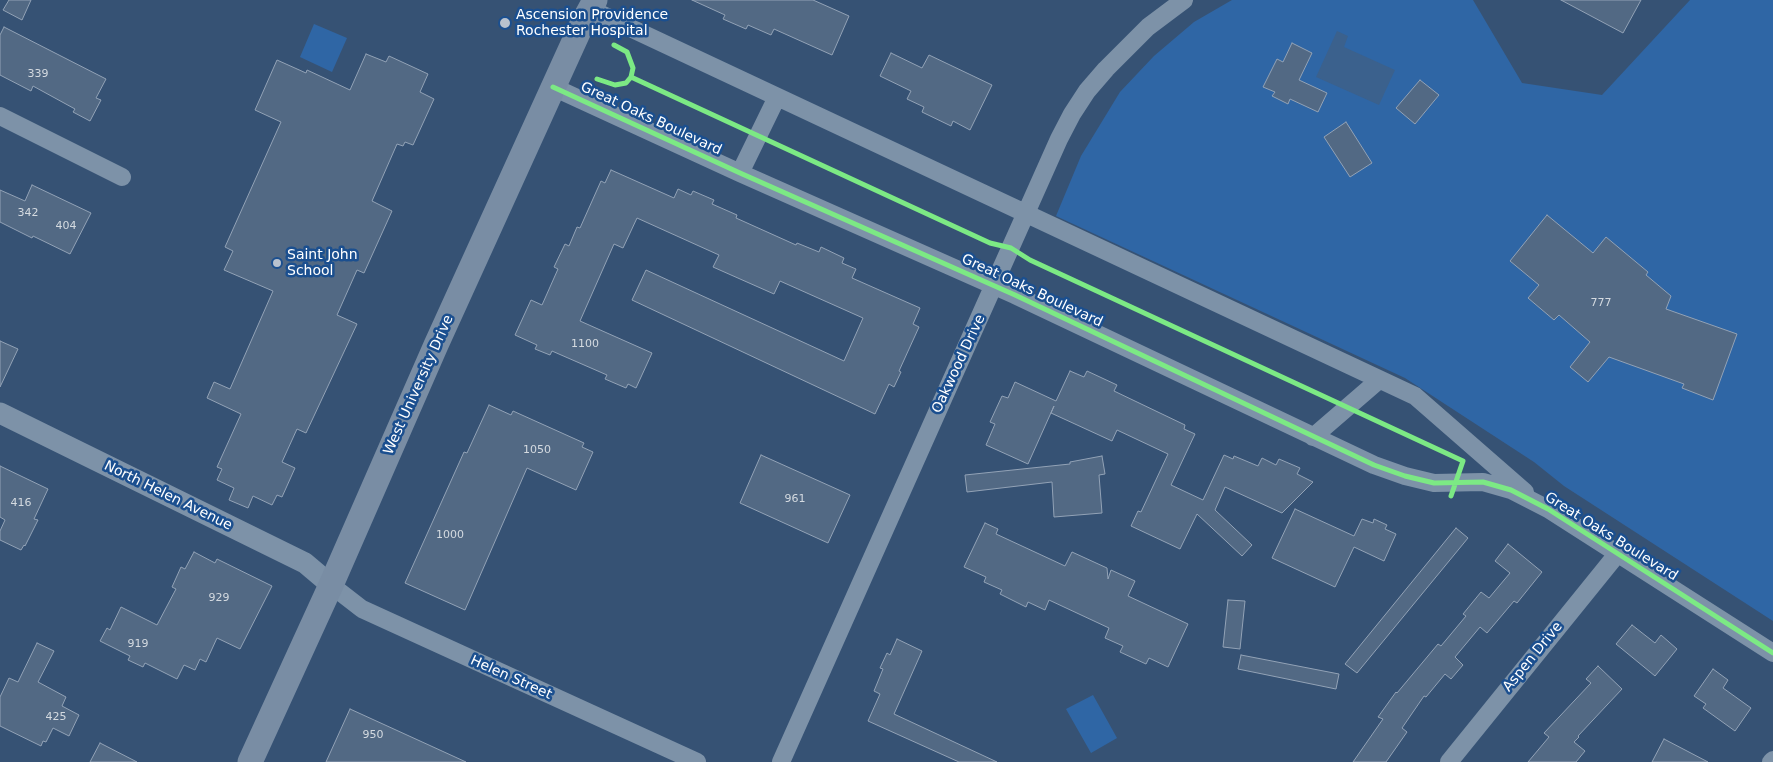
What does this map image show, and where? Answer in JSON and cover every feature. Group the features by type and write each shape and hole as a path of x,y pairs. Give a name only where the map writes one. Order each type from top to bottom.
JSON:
{"main road":[{"name":"West University Drive","path":"250,762 332,585 436,345 592,4"}],"street":[{"name":"Oakwood Drive","path":"781,762 1059,139 1072,114 1106,68 1148,27 1184,0"},
{"name":"Great Oaks Boulevard","path":"592,4 777,97 1415,396 1539,504"},
{"name":"Great Oaks Boulevard","path":"554,87 740,173 994,285 1374,465 1405,476 1434,482 1484,482 1511,490 1539,504 1618,553 1773,653"},
{"path":"740,173 777,97"},
{"path":"0,116 122,177"},
{"path":"1313,437 1379,380"},
{"name":"North Helen Avenue","path":"0,414 305,562 332,585"},
{"name":"Aspen Drive","path":"1449,762 1618,553"},
{"name":"Helen Street","path":"332,585 362,609 697,762"}],"shaded area":[{"path":"1232,0 1473,0 1522,83 1602,95 1690,0 1773,0 1773,621 1564,486 1534,462 1405,378 1056,216 1081,156 1120,92 1154,56 1194,22"},
{"path":"314,24 347,38 332,72 300,57"},
{"path":"1337,31 1348,36 1344,47 1395,70 1379,105 1316,77"},
{"path":"1093,695 1117,738 1091,753 1066,709"}],"building":[{"path":"9,0 31,0 22,20 3,10"},
{"path":"692,0 813,0 849,16 832,55 774,29 771,35 748,25 746,29 723,19 725,15"},
{"path":"1561,0 1641,0 1623,33"},
{"path":"4,27 106,79 96,98 101,100 90,121 73,112 75,109 33,86 31,91 0,75 0,35"},
{"path":"1292,43 1312,53 1299,80 1327,93 1318,112 1290,99 1288,104 1272,96 1275,92 1263,87 1277,59 1283,62"},
{"path":"891,53 922,68 929,55 992,85 970,130 953,121 951,126 922,112 924,107 907,99 911,91 880,76"},
{"path":"366,54 386,62 389,56 428,74 420,92 434,99 413,145 405,142 403,146 397,144 372,201 392,211 364,273 357,270 337,315 357,324 306,433 297,429 282,462 295,468 282,497 277,495 272,505 253,496 248,508 229,500 234,488 217,480 222,469 217,467 241,414 207,398 214,382 230,389 273,291 224,270 233,251 225,247 281,122 255,110 277,60 306,73 307,70 350,90"},
{"path":"1420,80 1439,95 1415,124 1396,108"},
{"path":"1346,122 1372,163 1350,177 1324,137"},
{"path":"611,170 674,198 678,189 691,195 693,191 714,200 712,204 737,215 736,218 796,245 797,243 819,252 821,247 844,258 842,263 856,269 852,278 920,308 913,324 919,327 899,371 901,372 894,387 889,384 875,414 632,300 646,270 844,361 863,318 780,281 774,294 713,267 719,255 637,218 623,248 614,244 580,321 652,353 636,388 628,384 626,388 605,379 607,375 552,351 550,355 535,349 537,345 515,335 531,300 542,305 558,269 554,267 565,244 569,246 577,227 580,228 601,181 605,183"},
{"path":"32,185 91,213 70,254 0,222 0,190 25,201"},
{"path":"1547,215 1593,253 1606,237 1648,272 1646,275 1671,296 1666,309 1737,334 1713,400 1682,388 1684,384 1609,357 1588,382 1570,367 1590,342 1559,315 1554,320 1528,298 1539,285 1510,261"},
{"path":"0,341 18,349 0,387"},
{"path":"1070,371 1084,377 1087,371 1117,385 1114,391 1185,425 1184,429 1195,434 1171,485 1203,500 1224,455 1233,459 1234,456 1258,466 1262,458 1276,465 1279,459 1300,468 1297,474 1313,482 1282,513 1225,487 1215,510 1252,545 1242,556 1197,514 1180,549 1131,526 1138,511 1141,512 1168,454 1117,430 1112,441 1051,413 1054,406 1028,464 986,445 995,424 990,422 1002,396 1008,398 1015,382 1056,401"},
{"path":"489,405 511,415 513,411 584,443 582,447 593,452 576,490 527,468 465,610 405,583 464,452 467,453"},
{"path":"761,455 850,495 828,543 740,503"},
{"path":"1102,456 1105,474 1099,475 1102,513 1054,517 1052,482 967,492 965,475 1070,464 1070,462"},
{"path":"0,466 48,489 34,519 38,520 25,546 21,550 0,540 0,531 5,520 0,517"},
{"path":"1295,509 1354,536 1362,519 1373,523 1374,519 1387,525 1385,529 1396,534 1384,561 1354,547 1335,587 1272,558"},
{"path":"985,523 998,529 996,534 1065,566 1072,552 1107,568 1108,579 1111,570 1135,581 1128,596 1188,624 1168,667 1149,658 1146,664 1120,652 1123,646 1105,638 1109,628 1049,600 1045,610 1028,602 1026,607 1000,594 1002,590 984,582 986,577 964,567"},
{"path":"1456,528 1468,538 1357,673 1345,664"},
{"path":"1508,544 1542,572 1517,603 1514,601 1487,633 1480,627 1455,657 1463,665 1451,679 1445,674 1426,697 1424,696 1402,728 1407,732 1386,762 1353,762 1383,719 1378,717 1396,692 1438,644 1441,646 1466,616 1463,614 1481,592 1489,598 1510,573 1495,561"},
{"path":"194,552 215,563 217,559 272,586 240,649 217,638 206,662 200,659 195,670 184,665 177,679 145,663 143,667 128,660 130,656 100,641 107,628 110,630 121,607 157,625 176,589 172,587 181,567 185,569"},
{"path":"1228,600 1245,601 1240,649 1223,647"},
{"path":"1632,625 1655,643 1661,635 1677,649 1655,676 1616,644"},
{"path":"897,639 922,651 894,714 997,762 959,762 868,721 880,694 874,691 883,669 880,668 887,653 890,655"},
{"path":"37,643 54,651 38,682 66,697 62,706 79,715 69,736 53,728 46,742 43,741 41,746 0,726 0,697 9,678 18,682"},
{"path":"1241,655 1339,674 1336,689 1238,669"},
{"path":"1598,666 1622,689 1574,742 1585,751 1576,762 1528,762 1549,737 1544,733 1591,683 1586,679"},
{"path":"1713,669 1728,680 1723,688 1751,708 1735,731 1703,708 1706,704 1694,696"},
{"path":"350,709 466,762 326,762"},
{"path":"1664,739 1708,762 1652,762"},
{"path":"100,743 137,762 90,762"}],"cycle path":[{"path":"597,79 615,85 626,83 631,77 633,68 627,52 614,45"},
{"path":"631,77 990,243 1011,248 1030,260 1463,461 1451,496"},
{"path":"553,87 740,173 1015,295 1374,465 1405,476 1434,483 1483,482 1511,490 1548,509 1773,653"}],"place":[{"name":"Ascension Providence Rochester Hospital","path":"505,23"},
{"name":"Saint John School","path":"277,263"}]}
